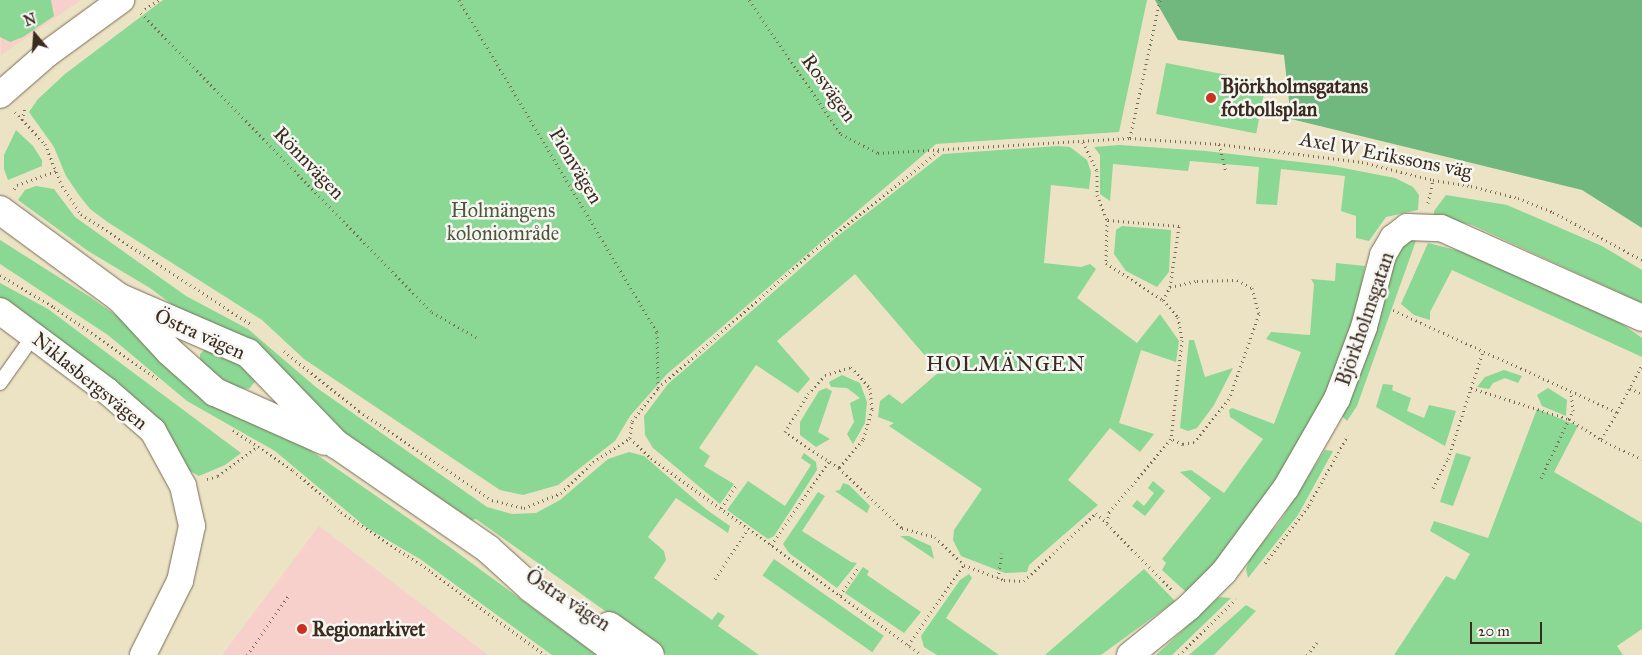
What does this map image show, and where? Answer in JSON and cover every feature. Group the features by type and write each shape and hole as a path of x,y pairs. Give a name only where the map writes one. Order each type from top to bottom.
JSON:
{"street":[{"path":"1,95 47,54 132,6"},
{"name":"Östra vägen","path":"6,201 120,298 170,351 216,392 336,444"},
{"name":"Björkholmsgatan","path":"1130,655 1189,607 1224,572 1286,488 1337,399 1364,327 1383,255 1393,238 1407,228 1441,228 1642,318"},
{"name":"Östra vägen","path":"120,298 248,353 336,444 486,548 572,600 650,655"},
{"name":"Niklasbergsvägen","path":"0,311 107,391 153,431 182,486 192,526 180,581 143,655"},
{"name":"Östra vägen","path":"486,548 531,588 621,655"}],"lane":[{"path":"0,383 34,335"}],"path":[{"path":"132,6 159,0"},
{"name":"Pionvägen","path":"459,0 657,332 659,351 658,388"},
{"name":"Rosvägen","path":"749,0 841,134 878,153 1083,142"},
{"path":"1130,138 1160,0"},
{"name":"Rönnvägen","path":"132,6 432,312 476,337"},
{"path":"1,95 45,144 56,171 81,214 255,327"},
{"name":"Axel W Erikssons väg","path":"1083,142 1130,138 1219,144 1362,162 1518,198 1552,212 1642,260"},
{"path":"1083,142 1097,171 1097,195 1107,220 1106,263 1164,300 1178,317 1182,340 1171,439 1109,512 1107,524"},
{"path":"1219,144 1226,172"},
{"path":"630,438 632,421 658,388 809,255 940,150"},
{"path":"6,201 17,185 56,171"},
{"path":"1107,220 1179,226 1170,287 1164,300"},
{"path":"0,275 54,307 160,380"},
{"path":"1170,287 1197,281 1237,280 1252,288 1259,314 1228,399 1194,442 1183,444 1171,439"},
{"path":"1393,309 1617,412"},
{"path":"278,345 359,410 492,500 524,508 561,493 593,462 630,438"},
{"path":"1432,488 1448,459 1483,351"},
{"path":"1602,440 1642,365"},
{"path":"839,468 863,440 872,409 870,388 851,367 825,375 808,394 785,432 839,468 902,528 935,537 964,565 998,578 1024,581 1096,513 1175,593"},
{"path":"1471,388 1569,419 1602,440 1642,459"},
{"path":"1630,388 1642,394"},
{"path":"1541,478 1573,411 1571,391"},
{"path":"224,424 293,470 341,512 432,572 545,655"},
{"path":"630,438 651,458 919,654"},
{"path":"182,486 218,476 257,446"},
{"path":"771,545 828,462"},
{"path":"720,508 737,484"},
{"path":"715,579 748,529"},
{"path":"998,578 1002,553"},
{"path":"908,645 964,565"},
{"path":"840,595 859,567"},
{"path":"247,655 289,595"},
{"path":"1307,655 1317,642"}],"shaded area":[{"path":"0,0 81,0 1,55"},
{"path":"319,526 488,655 222,655"}],"green space":[{"path":"0,0 51,0 54,16 23,37 10,42 0,37"},
{"name":"Holmängens koloniområde","path":"163,0 1147,0 1119,132 936,144 667,374 630,416 615,441 558,485 523,495 500,490 304,359 262,320 109,223 90,209 79,195 66,176 54,147 29,112 38,99 65,74"},
{"path":"1155,0 1642,0 1642,228 1582,190 1291,119 1284,55 1178,40"},
{"name":"Björkholmsgatans fotbollsplan","path":"1166,63 1266,82 1256,134 1156,114"},
{"path":"16,130 33,146 42,160 42,166 8,180 4,169 4,155"},
{"path":"1119,145 1206,151 1333,166 1395,178 1413,187 1419,195 1418,210 1386,217 1369,241 1356,238 1356,216 1341,211 1345,176 1281,169 1277,205 1256,204 1259,167 1190,161 1188,171 1113,164 1110,201 1100,194 1100,155 1094,147"},
{"path":"1058,146 1070,147 1087,160 1091,172 1089,189 1051,185 1044,263 1081,267 1090,264 1096,269 1077,298 1137,343 1160,314 1179,341 1176,362 1141,350 1119,423 1154,434 1140,452 1110,428 1068,480 1098,505 1029,565 1027,572 1005,573 961,556 953,540 954,530 982,489 889,426 894,423 878,417 880,401 889,394 902,404 939,372 855,274 777,341 810,379 798,393 756,365 699,448 710,456 704,466 734,484 720,504 653,448 645,435 644,416 668,384 834,239 943,154"},
{"path":"36,186 54,189 75,217 186,296 248,329 317,388 487,507 512,514 536,513 560,500 608,459 629,452 644,456 707,510 730,526 728,533 676,498 648,537 664,551 666,560 654,578 712,620 718,612 725,616 718,626 759,655 667,655 476,519 472,520 345,434 150,288 88,251 18,200 25,190"},
{"path":"1446,195 1507,205 1602,246 1642,270 1642,303 1472,225 1434,216 1434,211"},
{"path":"1122,226 1171,230 1169,272 1157,287 1126,271 1114,254 1116,230"},
{"path":"1417,238 1357,406 1347,421 1341,415 1396,253 1404,244"},
{"path":"0,240 90,297 451,548 597,655 552,655 420,559 367,528 275,451 187,401 108,335 0,264"},
{"path":"1428,243 1464,252 1621,323 1642,338 1642,357 1452,270 1430,312 1430,320 1414,315 1401,304"},
{"path":"1336,263 1365,266 1352,332 1337,367 1308,430 1274,488 1213,569 1187,593 1162,570 1166,563 1162,559 1211,498 1180,472 1191,470 1224,493 1263,439 1230,417 1229,410 1232,408 1274,424 1301,352 1266,339 1271,332 1310,335 1314,284 1311,279 1335,281"},
{"path":"0,283 48,309 241,453 225,465 199,476 183,467 0,303"},
{"path":"1189,340 1194,340 1205,377 1233,368 1214,405 1197,428 1188,431 1180,428"},
{"path":"208,346 228,354 257,379 249,389 233,387 200,362 200,354"},
{"path":"1504,370 1522,376 1518,383 1505,378 1493,383 1489,389 1477,387 1485,377"},
{"path":"842,375 860,383 867,402 865,423 853,444 847,434 854,422 850,403 860,398 847,388 831,387 829,382"},
{"path":"1383,384 1393,385 1392,390 1411,398 1407,411 1424,418 1429,405 1456,411 1445,446 1376,407"},
{"path":"826,388 832,391 818,432 830,439 816,447 800,435 800,422 819,391"},
{"path":"1548,388 1567,400 1566,416 1542,406 1537,395"},
{"path":"1537,409 1578,426 1554,472 1642,523 1642,629 1617,646 1623,655 1394,655 1446,576 1455,580 1470,554 1430,531 1434,521 1488,538"},
{"path":"1325,450 1333,451 1298,515 1248,578 1246,569 1251,556 1279,523"},
{"path":"804,453 816,462 817,470 774,536 768,539 727,510 748,481 785,506 811,465 801,458"},
{"path":"1456,453 1471,457 1453,506 1440,502"},
{"path":"1153,481 1165,491 1145,516 1132,506 1137,500 1144,506 1154,493 1148,488"},
{"path":"843,483 849,485 870,506 867,513 835,491 840,490"},
{"path":"818,492 825,496 802,531 851,562 857,563 837,588 789,553 783,544"},
{"path":"900,536 909,536 931,546 934,559"},
{"path":"774,559 884,636 872,652 763,575"},
{"path":"863,567 869,571 867,575 921,612 904,633 845,593"},
{"path":"1144,569 1175,601 1101,655 1045,655"},
{"path":"969,574 972,578 946,618 999,655 937,655 924,647 921,636 960,580"},
{"path":"1219,597 1231,598 1172,655 1156,655"},
{"path":"1246,605 1256,611 1214,655 1189,655"}],"place":[{"name":"Björkholmsgatans fotbollsplan","path":"1211,98"},
{"name":"Regionarkivet","path":"302,629"}],"district":[{"name":"HOLMÄNGEN","path":"1006,364"}]}
